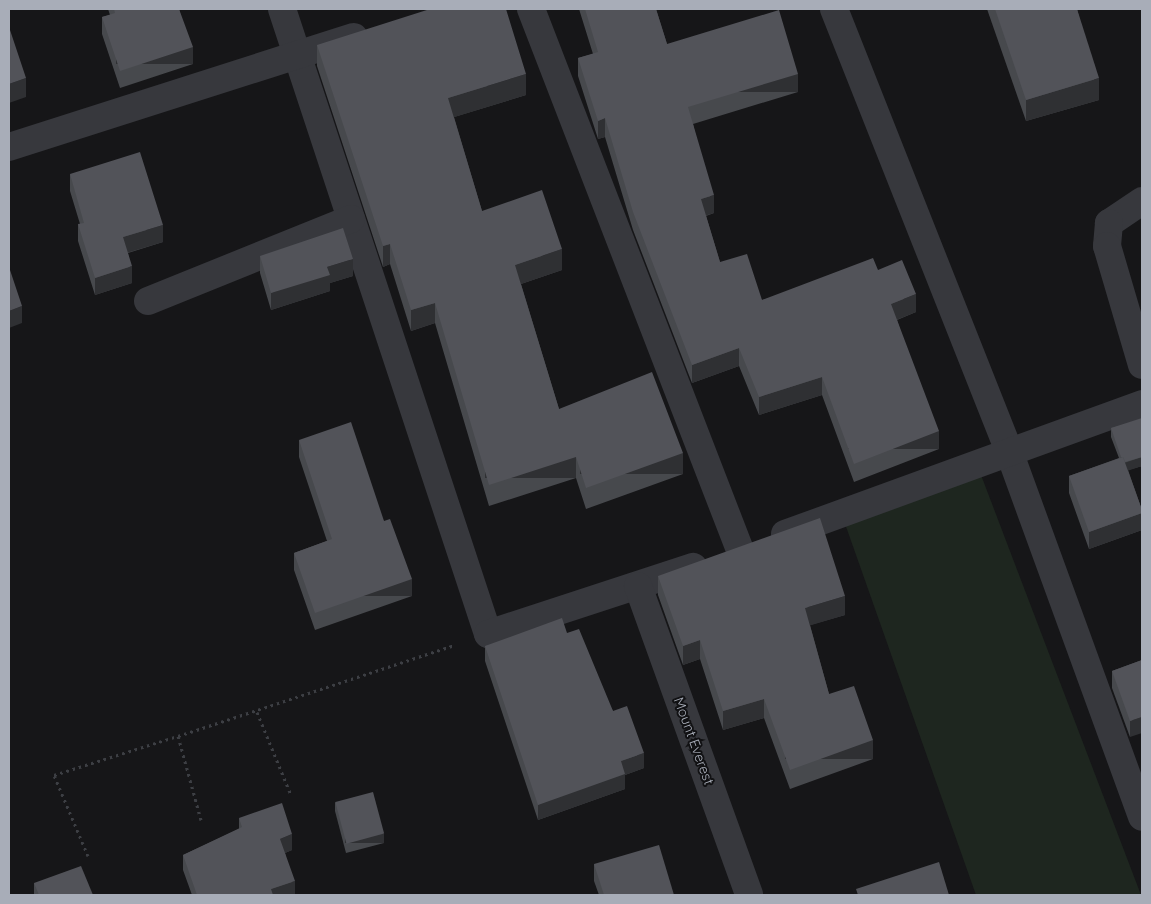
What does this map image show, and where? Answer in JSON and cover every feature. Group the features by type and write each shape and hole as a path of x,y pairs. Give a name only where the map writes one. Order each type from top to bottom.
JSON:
{"street":[{"path":"282,9 488,634 638,586 1010,454 1142,404"},
{"path":"531,9 740,550"},
{"path":"834,9 1010,454 1142,817"},
{"path":"9,148 381,28"},
{"path":"1142,201 1109,224 1107,246 1142,366"},
{"path":"148,300 351,219"},
{"name":"Mount Everest","path":"638,586 749,895"}],"path":[{"path":"88,856 54,775 257,712 488,634"},
{"path":"257,712 291,795"},
{"path":"178,736 201,820"}],"shaded area":[{"path":"981,475 1141,895 976,895 843,518"}],"building":[{"path":"114,9 179,9 193,47 120,71 102,17 115,13"},
{"path":"430,9 506,9 526,74 448,98 482,211 542,190 562,249 515,265 559,409 652,372 683,453 586,488 576,457 489,485 435,303 411,310 390,244 383,246 317,45"},
{"path":"585,9 656,9 667,44 779,10 798,74 688,107 714,195 701,199 720,262 747,254 762,300 873,258 878,270 902,260 916,294 891,304 939,431 854,464 822,377 759,397 739,348 692,365 633,212 605,118 598,121 578,58 598,52"},
{"path":"995,9 1077,9 1099,78 1026,100"},
{"path":"9,27 26,78 9,84"},
{"path":"140,152 163,225 123,237 132,266 95,278 78,224 84,223 70,174"},
{"path":"343,228 353,259 327,267 330,275 271,293 260,256"},
{"path":"9,267 22,306 9,311"},
{"path":"1142,418 1142,457 1125,462 1123,457 1121,457 1111,428"},
{"path":"351,422 384,521 390,519 412,579 315,613 294,553 332,539 299,440"},
{"path":"1123,457 1142,513 1089,532 1069,476"},
{"path":"820,518 845,596 805,608 829,694 854,686 873,740 790,770 764,699 723,711 700,640 683,646 658,576"},
{"path":"562,618 567,633 579,629 613,711 627,706 644,753 621,761 625,774 538,805 485,646"},
{"path":"1142,660 1142,717 1130,721 1112,671"},
{"path":"373,792 384,834 346,844 335,802"},
{"path":"282,803 292,834 280,839 295,881 271,889 273,895 197,895 183,855 242,827 239,818"},
{"path":"659,845 674,895 604,895 594,864"},
{"path":"939,862 949,895 858,895 856,889"},
{"path":"81,866 93,895 39,895 34,883"}]}
